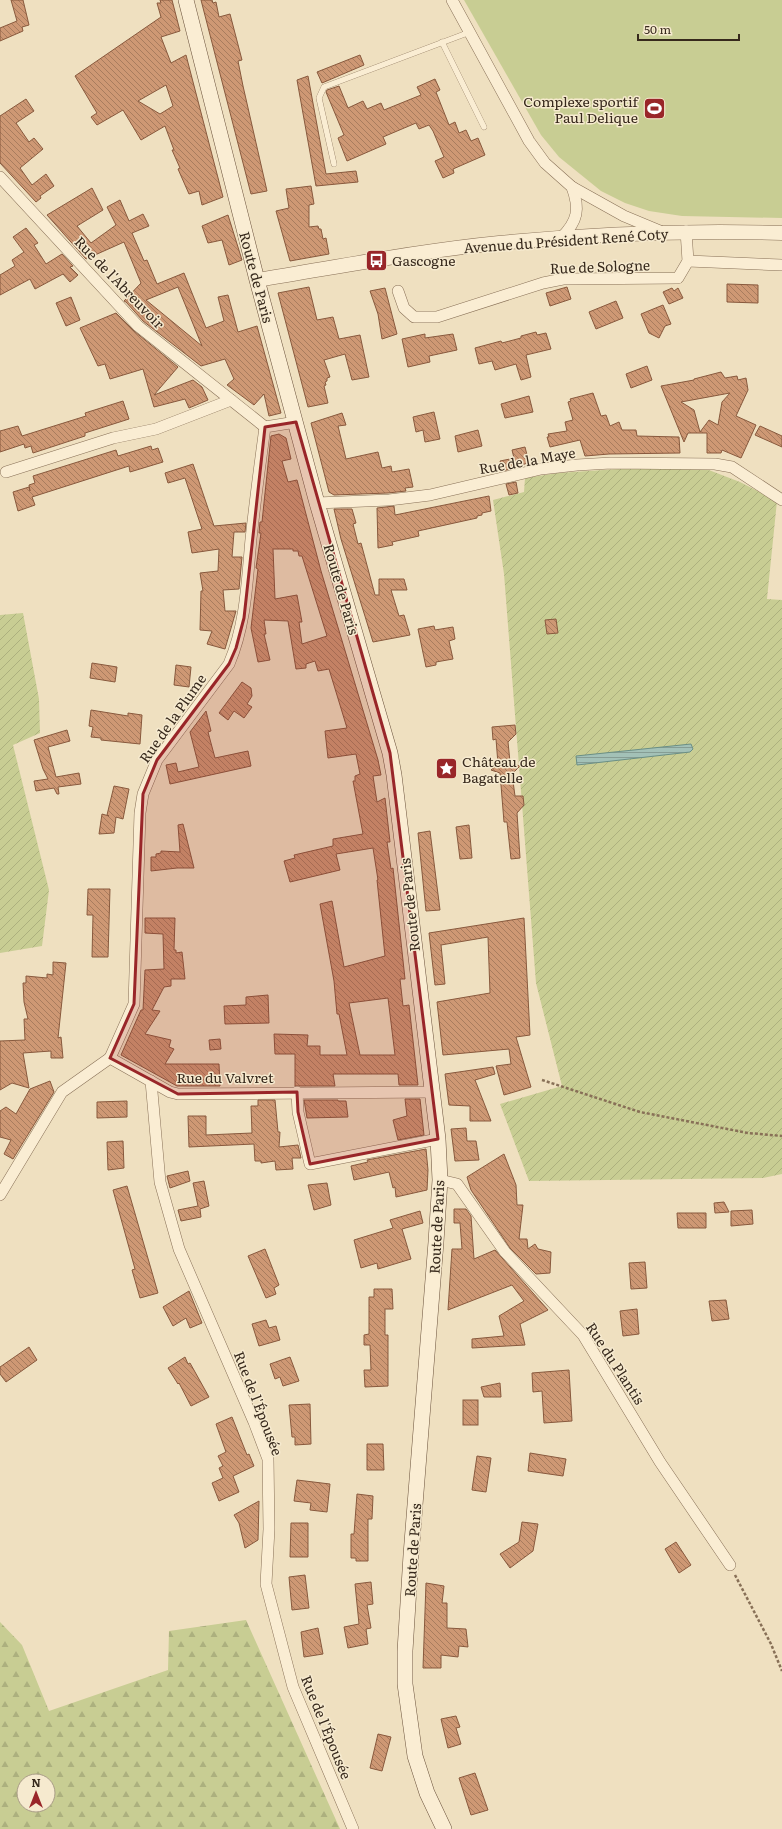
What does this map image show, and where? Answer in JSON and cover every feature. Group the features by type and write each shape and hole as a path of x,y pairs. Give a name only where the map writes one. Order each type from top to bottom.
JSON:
{"main road":[{"name":"Route de Paris","path":"186,0 257,280 317,503 390,753 438,1139 440,1180 411,1555 405,1651 405,1684 415,1756 427,1793 444,1829"}],"street":[{"path":"452,0 529,141 545,163 572,186 624,216 662,232"},
{"name":"Rue de l'Abreuvoir","path":"0,177 138,326 265,427"},
{"path":"561,238 571,229 576,215 577,201 572,186"},
{"name":"Avenue du Président René Coty","path":"257,280 437,251 499,243 662,232 782,234"},
{"path":"686,232 688,262 782,265"},
{"name":"Rue de Sologne","path":"398,291 404,308 414,317 437,317 543,283 563,279 678,278 688,262"},
{"path":"6,472 113,438 156,429 231,400"},
{"path":"265,427 296,422"},
{"name":"Rue de la Plume","path":"110,1058 134,1004 140,813 143,794 157,760 229,664 236,648 244,618 254,508 265,427"},
{"name":"Rue de la Maye","path":"317,503 389,500 430,495 541,469 611,463 715,464 732,467 782,500"},
{"path":"0,1195 62,1092 110,1058"},
{"name":"Rue du Valvret","path":"110,1058 170,1092 178,1094 432,1092"},
{"name":"Rue de l'Épousée","path":"151,1081 160,1182 179,1249 254,1422 268,1459 269,1529 266,1584 293,1687 354,1829"},
{"path":"297,1092 298,1112 310,1164 438,1139"},
{"name":"Rue du Plantis","path":"440,1180 457,1184 505,1252 583,1335 660,1462 730,1565"}],"lane":[{"path":"334,164 319,98 324,87 470,32"},
{"path":"442,42 484,127"}],"path":[{"path":"542,1080 640,1112 748,1132 782,1136"},
{"path":"730,1565 771,1644 782,1671"}],"highlighted area":[{"path":"296,422 390,753 438,1139 310,1164 298,1112 297,1092 178,1094 110,1058 134,1004 143,794 157,760 229,664 236,648 244,618 265,427"}],"green space":[{"name":"Complexe sportif Paul Delique","path":"464,0 782,0 782,218 682,216 649,211 625,203 601,191 559,157 541,135"},
{"path":"649,467 701,467 740,482 777,501 767,599 782,600 782,1174 763,1178 529,1181 500,1104 562,1086 536,983 504,574 493,500 524,492 525,478 558,473"},
{"path":"23,613 39,699 40,733 13,745 49,890 42,946 0,953 0,615"},
{"path":"246,1620 340,1829 0,1829 0,1622 22,1645 49,1711 168,1670 169,1631"}],"water":[{"path":"691,744 693,749 690,752 577,765 576,756"}],"building":[{"path":"11,0 23,0 29,25 22,27 23,31 0,41 0,28 17,21"},
{"path":"160,0 172,0 180,31 161,37 171,63 186,55 223,197 202,205 199,191 189,194 178,169 180,168 172,150 174,150 165,126 141,140 123,110 97,125 91,117 97,113 75,76 161,17 157,3 161,3","holes":["166,85 173,106 160,114 138,101"]},
{"path":"201,0 212,0 213,3 216,2 219,17 230,14 242,60 238,61 267,191 251,194"},
{"path":"360,55 364,65 322,83 317,72"},
{"path":"308,76 326,174 356,171 358,182 316,186 297,80"},
{"path":"435,79 440,90 436,92 449,125 455,122 459,133 466,130 471,141 478,138 485,155 453,169 454,173 443,178 435,161 444,157 433,131 429,125 419,129 416,123 383,137 386,144 347,161 338,138 344,135 326,92 327,90 339,86 348,108 363,101 367,109 381,103 384,110 421,95 417,87"},
{"path":"26,99 34,111 16,123 29,142 34,138 43,149 20,168 32,185 46,174 54,186 40,196 41,198 36,202 0,163 0,116"},
{"path":"311,186 314,204 309,205 309,227 318,226 319,229 321,229 323,239 326,238 329,254 290,261 276,211 289,208 286,189"},
{"path":"92,188 103,210 77,226 91,243 116,225 107,207 120,200 129,221 143,214 149,226 132,233 144,261 147,260 157,284 184,273 206,328 224,321 218,297 228,295 238,332 257,326 281,413 269,416 264,394 254,405 227,385 234,379 225,359 201,366 143,321 124,301 141,283 124,242 86,259 47,215","holes":["178,287 202,346 146,300"]},
{"path":"228,215 242,260 229,265 222,240 208,243 202,226"},
{"path":"26,228 38,243 34,245 46,264 62,254 73,266 70,267 78,275 70,282 63,274 35,289 30,279 0,295 0,275 15,266 12,260 24,252 13,237"},
{"path":"727,284 758,285 758,303 727,302"},
{"path":"309,287 317,320 333,317 339,339 360,335 369,377 352,380 345,354 324,360 330,377 327,378 327,381 325,382 326,385 324,386 328,403 308,407 278,293"},
{"path":"567,287 571,299 550,306 546,293"},
{"path":"385,288 397,334 382,339 378,314 370,291"},
{"path":"672,288 674,291 678,288 683,298 669,304 663,292"},
{"path":"71,297 80,320 66,326 56,303"},
{"path":"616,301 623,318 596,329 589,312"},
{"path":"663,305 671,324 665,326 659,338 649,333 641,314"},
{"path":"116,313 134,331 178,367 154,395 193,380 202,387 208,400 189,408 185,399 154,407 143,369 110,379 105,364 98,366 80,328"},
{"path":"536,332 537,335 546,333 551,349 526,355 531,377 521,380 516,364 495,370 492,361 479,364 475,348 501,341 502,343"},
{"path":"425,334 425,338 453,334 457,350 429,356 430,362 408,367 402,339"},
{"path":"647,366 652,380 631,388 626,374"},
{"path":"721,372 725,378 737,376 738,380 746,378 748,390 736,416 756,425 741,458 722,450 721,453 707,453 707,433 688,433 684,442 661,386","holes":["730,393 722,402 718,425 709,420 700,432 694,410 681,402"]},
{"path":"593,393 601,416 606,415 610,426 619,422 622,430 636,430 637,436 679,437 680,453 609,454 585,456 580,440 550,447 547,437 549,437 548,434 567,431 565,422 573,420 568,402 571,401 570,399"},
{"path":"529,396 533,412 505,418 501,404"},
{"path":"123,401 129,419 85,433 85,436 33,453 31,446 25,448 24,444 0,452 0,431 18,426 22,436 86,416 85,413"},
{"path":"434,412 440,439 425,442 423,430 416,432 413,417"},
{"path":"342,413 346,425 338,426 346,459 378,452 382,468 391,466 392,472 409,469 413,487 405,488 406,491 388,493 334,495 329,492 311,423"},
{"path":"760,426 782,436 782,447 755,435"},
{"path":"478,430 482,446 458,452 455,436"},
{"path":"279,434 286,438 291,459 282,461 288,482 297,480 321,571 378,760 381,775 373,776 377,802 385,798 390,842 387,842 391,869 393,868 405,979 400,979 403,1006 409,1005 418,1085 399,1085 398,1074 333,1074 335,1086 295,1086 295,1054 275,1054 274,1034 308,1035 307,1046 320,1046 320,1055 347,1055 339,1014 337,1014 334,981 320,904 332,901 344,967 385,956 378,880 373,848 336,854 340,870 290,882 284,861 295,858 294,855 333,846 333,839 363,834 353,781 355,781 355,776 360,774 356,754 328,758 325,731 347,728 329,669 318,671 315,661 306,664 306,668 296,669 288,621 264,620 266,634 264,634 270,660 258,662 251,628 258,569 256,568 261,533 259,533 260,522 262,522 271,436","holes":["273,549 293,549 293,551 298,551 299,556 302,556 327,636 302,644 299,622 302,622 297,595 275,599","388,998 395,1055 360,1055 349,1003"]},
{"path":"151,446 152,450 158,448 163,462 130,472 129,466 32,497 35,505 18,511 13,492 29,487 30,491 29,485 35,483 33,476 116,450 118,456"},
{"path":"525,447 529,463 516,466 512,450"},
{"path":"510,459 513,468 503,471 500,461"},
{"path":"193,464 214,526 246,523 245,532 234,532 232,557 242,557 239,589 223,590 225,611 236,611 225,649 207,644 212,631 200,630 201,591 203,591 200,573 218,571 219,549 192,553 188,532 202,529 185,478 168,483 165,473"},
{"path":"516,482 518,493 509,495 506,484"},
{"path":"489,496 491,511 482,513 482,515 477,516 477,518 418,531 419,536 392,542 393,545 378,548 377,508 394,506 395,515"},
{"path":"334,509 352,509 356,523 353,524 358,544 361,543 375,595 379,595 379,579 404,579 407,590 391,590 399,616 404,615 410,635 373,642 341,539"},
{"path":"556,619 558,633 547,634 545,620"},
{"path":"434,626 435,630 453,627 455,639 449,641 453,659 436,662 436,665 426,667 418,629"},
{"path":"92,663 117,667 115,682 90,678"},
{"path":"176,665 191,667 189,687 174,685"},
{"path":"242,682 251,688 252,696 247,704 252,707 244,718 234,711 228,720 219,713"},
{"path":"91,710 128,716 128,713 142,715 140,744 101,740 101,738 91,737 93,727 89,726"},
{"path":"206,711 211,731 208,732 215,758 248,751 251,766 170,784 166,765 176,763 178,772 199,767 190,732"},
{"path":"515,725 516,734 508,742 510,762 511,764 520,766 512,774 515,796 523,796 524,805 517,813 520,858 511,859 507,822 504,822 500,773 491,770 498,764 496,739 493,740 492,727"},
{"path":"67,730 70,741 48,747 56,777 79,773 81,784 58,787 59,794 57,794 54,788 36,791 34,781 48,779 43,769 34,740"},
{"path":"114,786 129,789 123,819 116,817 114,833 99,834 102,814 109,816 107,815"},
{"path":"183,824 194,868 151,871 151,857 156,857 156,854 161,853 161,851 180,852 178,825"},
{"path":"469,825 472,858 460,859 456,827"},
{"path":"430,831 440,910 426,911 418,833"},
{"path":"88,889 110,889 108,957 92,957 93,915 87,915"},
{"path":"145,918 175,918 174,950 176,950 176,953 182,952 185,979 171,979 171,986 164,987 152,1010 160,1011 145,1034 171,1040 169,1047 174,1049 165,1064 219,1064 220,1086 177,1086 121,1055 141,1010 143,1010 145,970 164,969 163,934 145,933"},
{"path":"524,918 530,1035 516,1037 531,1087 504,1095 496,1066 511,1064 509,1049 443,1055 437,1002 490,993 488,937 441,945 445,984 435,985 429,933"},
{"path":"53,962 66,963 58,1038 61,1037 63,1058 51,1058 51,1051 23,1053 29,1088 12,1083 0,1090 0,1041 25,1040 24,1019 28,1019 24,1002 23,983 26,983 26,976 47,978 47,974 53,975"},
{"path":"268,995 269,1023 225,1024 224,1006 246,1005 246,997"},
{"path":"220,1039 221,1049 210,1050 209,1040"},
{"path":"493,1067 495,1074 475,1080 491,1121 470,1121 470,1106 449,1105 445,1074"},
{"path":"50,1081 54,1092 13,1159 4,1154 11,1140 0,1137 0,1111 6,1107 16,1114 30,1089"},
{"path":"405,1099 420,1099 424,1135 398,1140 393,1120 407,1116"},
{"path":"258,1100 275,1100 278,1132 280,1132 279,1147 298,1145 301,1158 292,1158 293,1169 276,1170 275,1161 261,1163 261,1161 255,1161 254,1144 189,1147 188,1116 206,1116 206,1135 252,1133 251,1106 258,1106"},
{"path":"304,1100 346,1101 348,1117 307,1118"},
{"path":"127,1101 127,1117 97,1118 97,1102"},
{"path":"466,1128 467,1141 476,1141 479,1160 455,1161 451,1129"},
{"path":"123,1141 124,1168 108,1170 107,1142"},
{"path":"426,1149 428,1170 427,1190 396,1197 395,1187 393,1188 389,1172 354,1180 351,1166 368,1162 367,1160"},
{"path":"504,1154 516,1185 517,1205 523,1205 519,1239 527,1239 528,1249 535,1244 538,1249 551,1252 550,1273 536,1274 510,1248 471,1190 467,1177"},
{"path":"188,1171 190,1181 170,1188 167,1176"},
{"path":"204,1181 209,1206 200,1209 201,1217 181,1221 178,1210 198,1206 193,1183"},
{"path":"327,1183 331,1205 314,1210 308,1185"},
{"path":"127,1186 158,1293 140,1298 132,1270 135,1269 113,1190"},
{"path":"724,1202 729,1212 715,1213 714,1203"},
{"path":"454,1209 466,1209 471,1216 474,1259 495,1250 548,1310 520,1324 525,1345 472,1348 472,1339 504,1336 499,1316 524,1301 512,1285 448,1310 452,1249 462,1249 460,1223 454,1223"},
{"path":"752,1210 753,1224 731,1226 731,1211"},
{"path":"420,1211 423,1223 402,1229 411,1259 378,1269 377,1263 361,1268 354,1240 393,1228 390,1220"},
{"path":"677,1213 706,1213 706,1228 678,1228"},
{"path":"265,1249 279,1285 274,1288 276,1294 266,1298 248,1256"},
{"path":"645,1262 647,1288 631,1289 629,1263"},
{"path":"374,1289 392,1289 393,1309 385,1309 385,1335 388,1335 388,1386 365,1387 364,1370 371,1370 370,1345 364,1345 364,1335 369,1334 369,1297 374,1297"},
{"path":"189,1291 202,1323 190,1328 186,1318 173,1326 163,1307"},
{"path":"726,1300 729,1319 712,1321 709,1301"},
{"path":"637,1309 639,1334 623,1336 620,1311"},
{"path":"266,1320 269,1328 276,1326 280,1340 259,1346 252,1324"},
{"path":"29,1347 37,1360 6,1382 0,1374 0,1367"},
{"path":"185,1357 188,1364 190,1363 209,1397 191,1406 179,1383 178,1384 168,1368"},
{"path":"290,1357 299,1381 283,1386 280,1377 275,1379 270,1364"},
{"path":"569,1370 572,1421 544,1423 542,1391 533,1392 532,1373"},
{"path":"500,1383 501,1397 484,1397 481,1387"},
{"path":"463,1400 478,1400 478,1425 463,1425"},
{"path":"310,1404 311,1444 295,1445 295,1437 292,1437 289,1405"},
{"path":"232,1417 247,1455 249,1454 254,1466 233,1476 239,1492 219,1501 212,1483 223,1478 219,1468 223,1466 218,1456 226,1452 216,1424"},
{"path":"367,1444 383,1444 384,1470 367,1470"},
{"path":"530,1453 566,1459 563,1476 528,1471"},
{"path":"477,1456 491,1458 486,1492 472,1490"},
{"path":"297,1480 330,1484 327,1512 310,1510 311,1503 294,1501"},
{"path":"357,1494 373,1496 372,1519 368,1519 368,1561 356,1561 356,1558 351,1558 351,1534 354,1534"},
{"path":"259,1501 258,1540 245,1548 239,1523 234,1515"},
{"path":"522,1522 538,1524 533,1551 510,1568 500,1554 519,1542"},
{"path":"291,1523 308,1523 308,1557 290,1557"},
{"path":"676,1542 691,1565 679,1573 665,1549"},
{"path":"305,1575 309,1608 292,1610 289,1577"},
{"path":"371,1582 373,1604 367,1605 371,1628 366,1629 368,1644 348,1648 344,1627 359,1624 355,1584"},
{"path":"426,1583 444,1586 442,1603 447,1603 447,1628 466,1629 468,1647 459,1646 458,1657 441,1655 441,1668 423,1668"},
{"path":"318,1628 323,1654 304,1657 301,1632"},
{"path":"456,1716 460,1727 456,1728 461,1744 448,1748 441,1719"},
{"path":"378,1734 391,1737 382,1771 370,1768"},
{"path":"475,1773 488,1810 471,1815 459,1778"}],"place":[{"name":"Complexe sportif Paul Delique","path":"654,109"},
{"name":"Gascogne","path":"376,260"},
{"name":"Château de Bagatelle","path":"447,769"}]}
